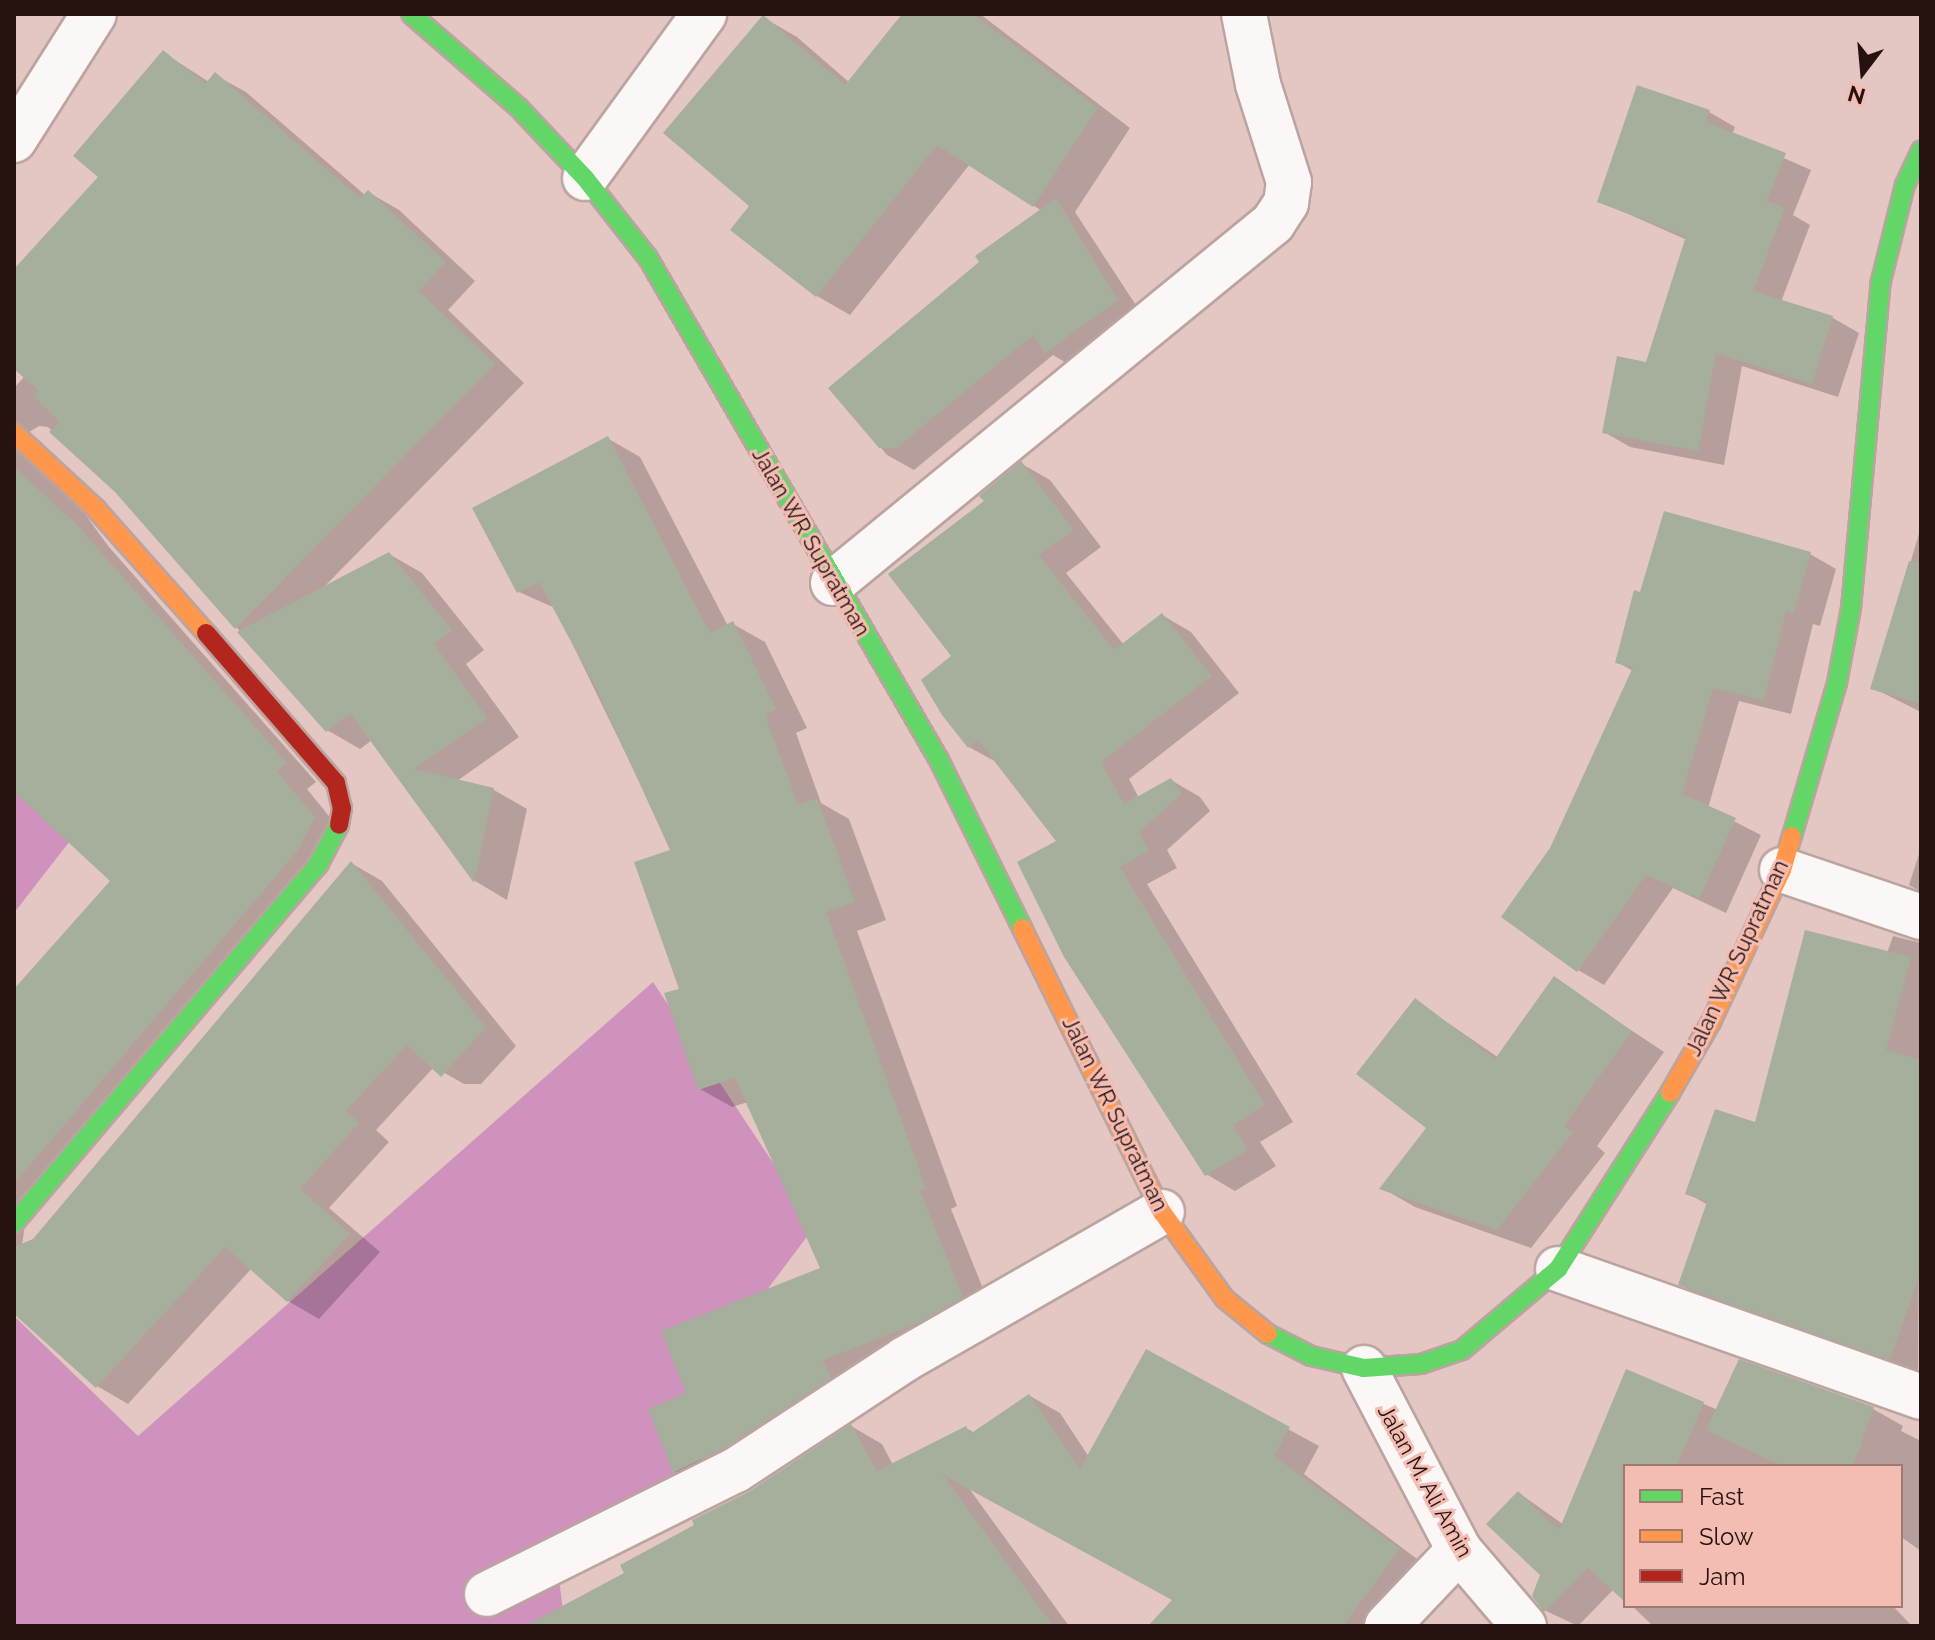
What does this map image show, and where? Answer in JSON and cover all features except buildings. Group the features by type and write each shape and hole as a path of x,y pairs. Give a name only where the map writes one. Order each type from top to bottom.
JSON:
{"main road":[{"name":"Jalan WR Supratman","path":"411,14 519,108 585,178 648,258 833,583 939,760 1162,1212 1225,1299 1266,1333 1311,1356 1364,1368 1421,1364 1462,1350 1508,1317 1558,1269 1638,1149 1711,1022 1782,870 1837,683 1851,608 1881,281 1905,185 1921,150"},
{"path":"14,433 96,509 310,752 336,783 342,808 337,836 318,865 14,1223"}],"street":[{"path":"14,140 94,14"},
{"path":"585,178 704,14"},
{"path":"833,583 1273,223 1286,203 1289,182 1258,84 1244,14"},
{"path":"1782,870 1921,917"},
{"path":"487,1594 736,1470 905,1359 1162,1212"},
{"path":"1558,1269 1921,1397"},
{"name":"Jalan M. Ali Amin","path":"1364,1368 1459,1550 1524,1626"},
{"path":"1387,1626 1459,1550"}],"shaded area":[{"path":"14,679 104,797 14,913"},
{"path":"653,982 815,1226 727,1343 696,1487 559,1579 565,1626 14,1626 14,1316 138,1436"}],"traffic: fast":[{"path":"411,14 519,108 585,178 648,258 939,760 1022,928"},
{"path":"1792,836 1837,683 1851,608 1881,281 1905,185 1921,150"},
{"path":"14,1223 318,865 339,825"},
{"path":"1268,1334 1311,1356 1364,1368 1421,1364 1462,1350 1558,1269 1670,1093"}],"traffic: slow":[{"path":"14,433 96,509 206,633"},
{"path":"1670,1093 1711,1022 1782,870 1792,836"},
{"path":"1022,928 1162,1212 1225,1299 1268,1334"}],"traffic: jam":[{"path":"206,633 336,783 342,808 339,825"}]}
